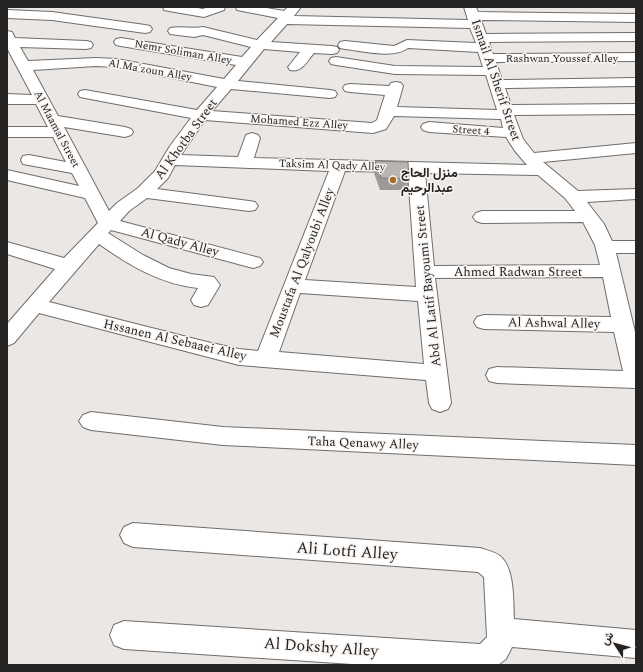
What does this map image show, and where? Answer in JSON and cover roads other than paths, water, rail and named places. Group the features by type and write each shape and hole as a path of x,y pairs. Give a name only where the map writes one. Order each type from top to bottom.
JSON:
{"street":[{"path":"169,7 204,13 219,7"},
{"path":"242,7 352,22 482,43 636,82"},
{"path":"7,14 52,16 145,29"},
{"name":"Al Khotba Street","path":"10,329 35,305 102,228 123,207 144,192 162,174 201,115 245,62 289,14"},
{"path":"338,52 395,70 482,43 636,18"},
{"path":"175,31 194,33 203,31 260,45 338,52 394,50 407,44 482,43 636,37"},
{"path":"8,39 86,45"},
{"name":"Al Maamal Street","path":"8,39 17,63 42,100 92,194 102,228"},
{"name":"Nemr Soliman Alley","path":"121,42 245,62"},
{"name":"Rashwan Youssef Alley","path":"482,43 636,57"},
{"name":"Ismail Al Sherif Street","path":"482,43 512,133 520,148 529,158 573,197 589,216 605,247 611,271 627,300 623,325 635,373"},
{"path":"295,67 310,49"},
{"name":"Al Ma'zoun Alley","path":"17,63 117,63 227,84 330,94"},
{"path":"311,93 318,77"},
{"path":"350,88 395,89 386,114"},
{"name":"Mohamed Ezz Alley","path":"85,94 201,115 373,128 383,124 386,114"},
{"path":"7,99 42,100"},
{"path":"336,114 636,109"},
{"path":"7,132 56,126 125,132"},
{"name":"Street 4","path":"429,128 512,133"},
{"path":"244,163 252,138"},
{"path":"529,158 636,148"},
{"path":"30,160 78,169"},
{"name":"Taksim Al Qady Alley","path":"170,160 339,166 542,170"},
{"name":"Moustafa Al Qalyoubi Alley","path":"264,360 339,166"},
{"name":"Abd Al Latif Bayoumi Street","path":"416,168 427,295 440,403"},
{"path":"7,175 92,194"},
{"path":"144,192 249,206"},
{"path":"573,197 636,194"},
{"path":"482,216 589,216"},
{"path":"102,228 138,262 152,269 180,278 208,282 210,285 201,300"},
{"name":"Al Qady Alley","path":"102,228 253,262"},
{"path":"605,247 636,247"},
{"path":"7,248 68,266"},
{"name":"Ahmed Radwan Street","path":"425,272 611,271"},
{"path":"293,286 427,295"},
{"name":"Hssanen Al Sebaaei Alley","path":"35,305 238,357 437,373"},
{"name":"Al Ashwal Alley","path":"484,322 623,325"},
{"path":"497,375 635,373"},
{"name":"Taha Qenawy Alley","path":"91,421 223,436 636,455"},
{"name":"Ali Lotfi Alley","path":"133,535 480,560 490,565 497,574 502,632"},
{"path":"502,632 636,644"},
{"name":"Al Dokshy Alley","path":"124,635 480,658 490,654 498,648 502,632"}],"place":[{"name":"منزل الحاج عبدالرحيم","path":"393,180"}]}
